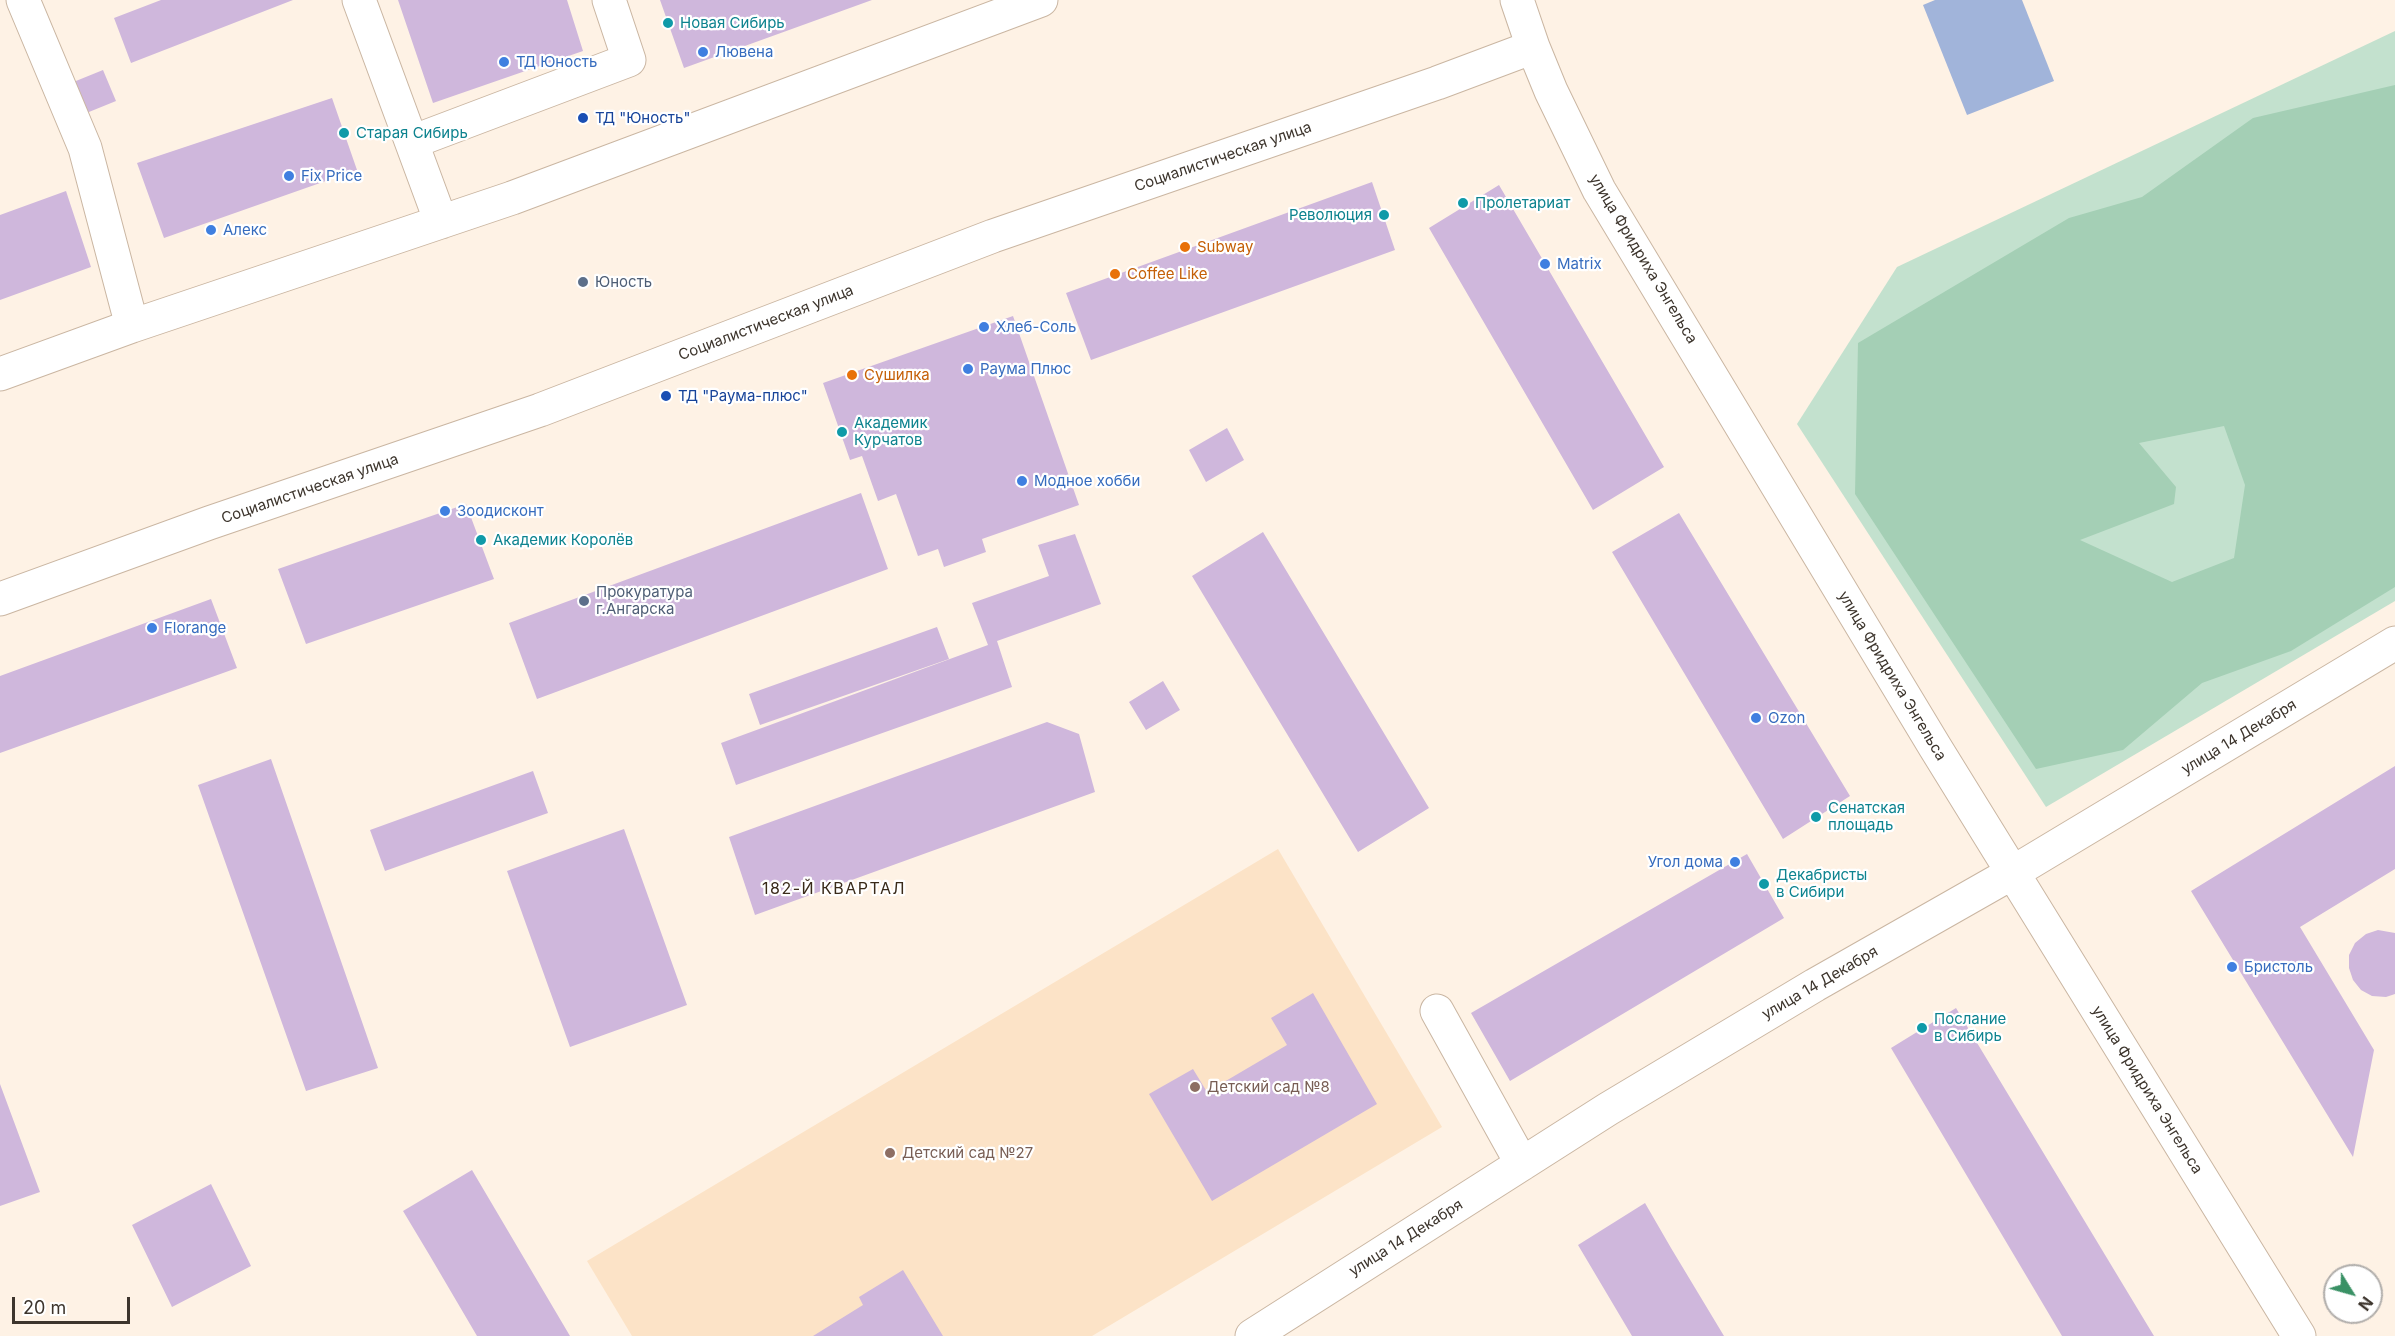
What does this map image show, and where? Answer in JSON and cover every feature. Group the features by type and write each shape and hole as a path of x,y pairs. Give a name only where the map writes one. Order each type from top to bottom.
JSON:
{"street":[{"path":"23,0 86,148 132,326"},
{"path":"359,0 441,222"},
{"path":"412,142 629,60 609,0"},
{"path":"0,374 132,326 512,198 1041,0"},
{"name":"улица Фридриха Энгельса","path":"1518,0 1533,47 1551,91 1599,190 2012,873 2299,1336"},
{"name":"Социалистическая улица","path":"0,599 209,523 540,410 993,236 1437,83 1533,47"},
{"name":"улица 14 Декабря","path":"1252,1336 1608,1109 1805,991 2012,873 2395,644"},
{"path":"1437,1011 1522,1164"}],"shaded area":[{"path":"1278,849 1442,1127 1092,1336 632,1336 587,1261"}],"green space":[{"path":"2395,31 2395,601 2046,807 1797,424 1897,267"},
{"path":"2395,85 2395,587 2291,651 2202,683 2123,750 2036,769 1855,494 1858,343 2069,218 2142,197 2253,118","holes":["2224,426 2245,485 2234,558 2172,582 2080,540 2174,504 2176,487 2139,443"]}],"water":[{"path":"1935,0 2022,0 2054,81 1967,115 1923,5"}],"building":[{"path":"161,0 293,0 131,63 114,18"},
{"path":"398,0 567,0 583,51 433,103"},
{"path":"660,0 872,0 684,68"},
{"path":"103,70 116,101 84,114 71,83"},
{"path":"332,98 357,170 164,238 137,163"},
{"path":"1372,182 1395,250 1091,360 1066,293"},
{"path":"1499,185 1664,467 1593,510 1429,228"},
{"path":"66,191 91,267 0,300 0,215"},
{"path":"1013,316 1079,505 982,539 986,552 944,567 938,549 918,556 896,494 878,501 862,456 850,460 823,383"},
{"path":"1227,428 1244,460 1206,482 1189,450"},
{"path":"861,493 888,569 537,699 509,623"},
{"path":"466,504 494,579 306,644 278,569"},
{"path":"1679,513 1850,796 1783,839 1612,552"},
{"path":"1263,532 1429,808 1358,852 1192,576"},
{"path":"1075,534 1101,604 997,641 1012,687 736,785 721,743 988,645 972,603 1049,576 1038,545"},
{"path":"211,599 237,668 0,753 0,676"},
{"path":"937,627 949,659 760,725 749,694"},
{"path":"1163,681 1180,710 1146,730 1129,702"},
{"path":"1047,722 1079,734 1095,792 755,915 729,837"},
{"path":"271,759 378,1068 306,1091 198,785"},
{"path":"2395,766 2395,869 2300,927 2374,1050 2353,1157 2191,891"},
{"path":"533,771 548,813 385,871 370,830"},
{"path":"624,829 687,1005 570,1047 507,871"},
{"path":"1747,854 1784,918 1510,1081 1471,1013"},
{"path":"2378,930 2395,933 2395,994 2386,997 2372,996 2361,990 2353,980 2349,968 2349,955 2355,943 2366,934"},
{"path":"1313,993 1377,1104 1212,1201 1149,1094 1193,1069 1207,1092 1287,1045 1271,1018"},
{"path":"1956,1008 2154,1336 2062,1336 1891,1048"},
{"path":"0,1084 40,1192 0,1206"},
{"path":"472,1170 570,1336 477,1336 403,1211"},
{"path":"211,1184 251,1266 172,1307 132,1225"},
{"path":"1645,1203 1724,1336 1632,1336 1578,1245"},
{"path":"903,1270 943,1336 813,1336 863,1305 859,1297"}],"place":[{"name":"Новая Сибирь","path":"668,23"},
{"name":"Лювена","path":"703,52"},
{"name":"ТД Юность","path":"504,62"},
{"name":"ТД \"Юность\"","path":"583,118"},
{"name":"Старая Сибирь","path":"344,133"},
{"name":"Fix Price","path":"289,176"},
{"name":"Пролетариат","path":"1463,203"},
{"name":"Революция","path":"1384,215"},
{"name":"Алекс","path":"211,230"},
{"name":"Subway","path":"1185,247"},
{"name":"Matrix","path":"1545,264"},
{"name":"Coffee Like","path":"1115,274"},
{"name":"Юность","path":"583,282"},
{"name":"Хлеб-Соль","path":"984,327"},
{"name":"Раума Плюс","path":"968,369"},
{"name":"Сушилка","path":"852,375"},
{"name":"ТД \"Раума-плюс\"","path":"666,396"},
{"name":"Академик Курчатов","path":"842,432"},
{"name":"Модное хобби","path":"1022,481"},
{"name":"Зоодисконт","path":"445,511"},
{"name":"Академик Королёв","path":"481,540"},
{"name":"Прокуратура г.Ангарска","path":"584,601"},
{"name":"Florange","path":"152,628"},
{"name":"Ozon","path":"1756,718"},
{"name":"Сенатская площадь","path":"1816,817"},
{"name":"Угол дома","path":"1735,862"},
{"name":"Декабристы в Сибири","path":"1764,884"},
{"name":"Бристоль","path":"2232,967"},
{"name":"Послание в Сибирь","path":"1922,1028"},
{"name":"Детский сад №8","path":"1195,1087"},
{"name":"Детский сад №27","path":"890,1153"}],"district":[{"name":"182-Й КВАРТАЛ","path":"834,889"}]}
